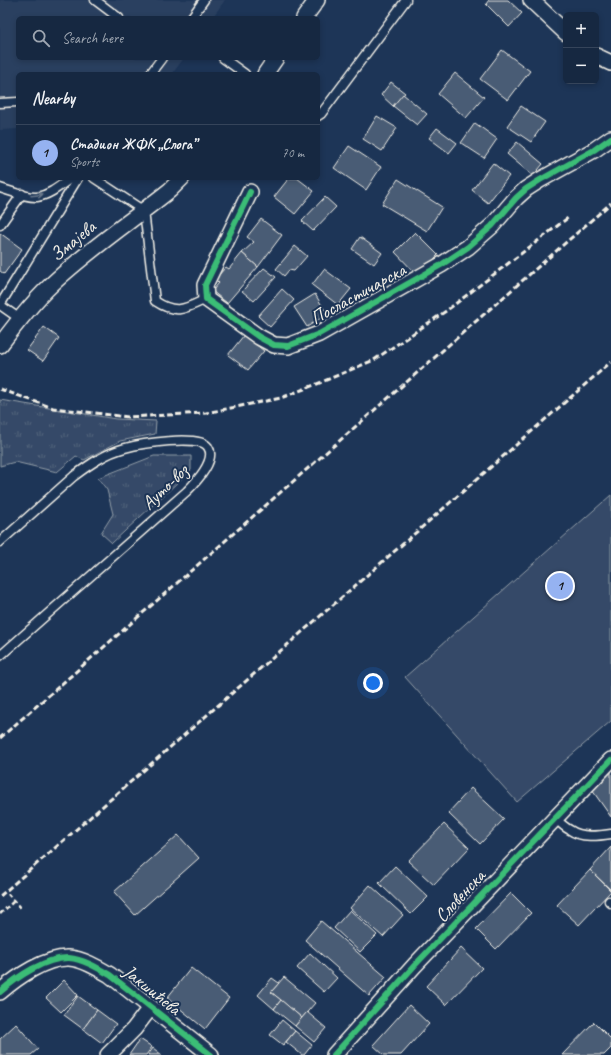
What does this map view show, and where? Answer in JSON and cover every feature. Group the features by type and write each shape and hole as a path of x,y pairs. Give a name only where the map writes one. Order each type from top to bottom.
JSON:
{"street":[{"path":"305,16 317,0"},
{"path":"531,0 563,31"},
{"path":"599,57 611,63"},
{"path":"266,72 274,60"},
{"name":"Посластичарска","path":"206,299 259,337 274,345 288,346 319,334 442,265 468,247 492,226 516,198 526,189 551,173 594,150 611,138"},
{"name":"Змајева","path":"0,345 20,319 50,286 77,262 144,212 180,180"},
{"path":"206,299 205,285 250,192"},
{"name":"Словенска","path":"334,1055 420,960 611,760"},
{"name":"Јакшићева","path":"0,992 12,981 43,964 56,959 69,958 80,960 110,975 211,1055"},
{"path":"108,1055 134,1029 150,1008"}],"lane":[{"path":"95,0 116,16"},
{"path":"192,16 204,0"},
{"path":"320,115 406,0"},
{"path":"152,72 160,60"},
{"path":"226,60 242,72"},
{"path":"0,103 16,102"},
{"path":"0,188 37,197 50,192 68,180"},
{"path":"20,319 0,305 77,180"},
{"path":"97,180 144,212 155,302 163,307 174,310 190,307 206,299"},
{"path":"0,225 22,194"},
{"name":"Ауто-воз","path":"0,542 74,476 111,453 135,445 166,442 197,442 205,444 209,447 210,452 206,466 199,479 0,656"},
{"path":"554,818 570,831 582,835 595,836 611,834"}],"path":[{"path":"8,894 20,908"},
{"path":"0,914 14,901"}],"shaded area":[{"path":"0,0 225,0 213,16 16,16 16,60 182,60 174,72 16,72 16,129 0,130"}],"green space":[{"path":"0,400 116,419 156,421 155,434 120,441 84,460 76,456 57,472 15,462 0,466"},
{"path":"154,456 191,456 191,470 112,543 101,533 113,514 107,490 98,478"},
{"path":"611,495 611,721 517,802 405,677"}],"building":[{"path":"489,0 508,0 522,13 509,27 486,4"},
{"path":"502,50 530,71 508,100 480,79"},
{"path":"455,73 484,97 466,118 438,94"},
{"path":"391,82 405,93 393,106 381,95"},
{"path":"403,94 427,114 417,125 393,106"},
{"path":"521,106 545,122 531,142 507,126"},
{"path":"377,116 397,128 382,151 363,139"},
{"path":"475,123 497,139 484,158 461,143"},
{"path":"437,128 457,143 449,153 429,138"},
{"path":"517,142 543,164 533,176 507,154"},
{"path":"349,146 381,167 366,190 334,168"},
{"path":"493,163 509,176 488,203 472,190"},
{"path":"398,179 442,207 427,231 382,204"},
{"path":"287,180 300,180 314,191 295,214 274,197"},
{"path":"325,197 336,207 313,231 302,221"},
{"path":"261,219 282,235 258,267 242,253 254,242 247,237"},
{"path":"415,232 438,255 418,276 395,252"},
{"path":"0,233 22,249 4,274 0,271"},
{"path":"360,237 382,253 374,264 352,249"},
{"path":"295,246 307,256 294,271 289,270 284,276 276,269"},
{"path":"242,253 258,267 227,303 212,291 219,283 215,279 226,267 229,269"},
{"path":"264,268 276,277 254,301 242,291"},
{"path":"324,269 351,289 338,305 312,285"},
{"path":"282,289 294,300 270,327 258,316"},
{"path":"315,294 327,314 307,327 294,307"},
{"path":"44,327 59,338 43,361 27,350"},
{"path":"244,335 264,351 248,370 228,355"},
{"path":"611,772 611,817 590,787"},
{"path":"471,788 504,819 480,844 448,813"},
{"path":"444,824 469,848 434,885 408,861"},
{"path":"178,835 199,858 135,915 114,892"},
{"path":"611,847 611,890 590,870"},
{"path":"395,866 428,897 411,914 379,883"},
{"path":"590,870 611,891 579,925 557,905"},
{"path":"370,885 403,915 383,937 350,908"},
{"path":"511,893 531,913 496,949 476,929"},
{"path":"350,910 377,935 360,952 334,928"},
{"path":"321,921 386,977 369,996 305,940"},
{"path":"461,948 482,968 446,1005 426,986"},
{"path":"310,953 337,978 324,992 297,968"},
{"path":"191,968 229,998 205,1029 167,998"},
{"path":"284,977 315,1003 302,1018 271,992"},
{"path":"272,978 279,983 271,992 281,1000 274,1009 258,995"},
{"path":"64,980 78,995 61,1012 46,998"},
{"path":"78,996 97,1010 83,1029 64,1015"},
{"path":"281,1000 302,1018 295,1026 274,1009"},
{"path":"409,1005 429,1024 401,1055 384,1055 373,1045"},
{"path":"97,1010 116,1024 102,1043 83,1029"},
{"path":"307,1012 326,1028 314,1042 295,1026"},
{"path":"282,1020 295,1031 283,1045 270,1035"},
{"path":"594,1022 611,1039 611,1048 604,1055 562,1055"},
{"path":"16,1024 38,1049 31,1055 0,1055 0,1039"},
{"path":"295,1031 312,1045 304,1055 286,1042"},
{"path":"140,1039 152,1047 146,1055 129,1055"},
{"path":"153,1048 162,1055 148,1055"}],"railway":[{"path":"0,738 611,203"},
{"path":"0,389 53,408 128,417 206,413 281,398 374,360 446,311 569,217"},
{"path":"0,896 611,362"}],"cycle path":[{"path":"250,192 205,285 206,299 259,337 274,345 288,346 319,334 441,265 468,247 492,226 516,198 526,189 594,150 611,138"},
{"path":"334,1055 415,965 611,760"},
{"path":"0,992 23,974 42,964 69,958 80,960 110,975 211,1055"}],"place":[{"name":"Стадион ЖФК „Слога”","path":"560,586"}]}
